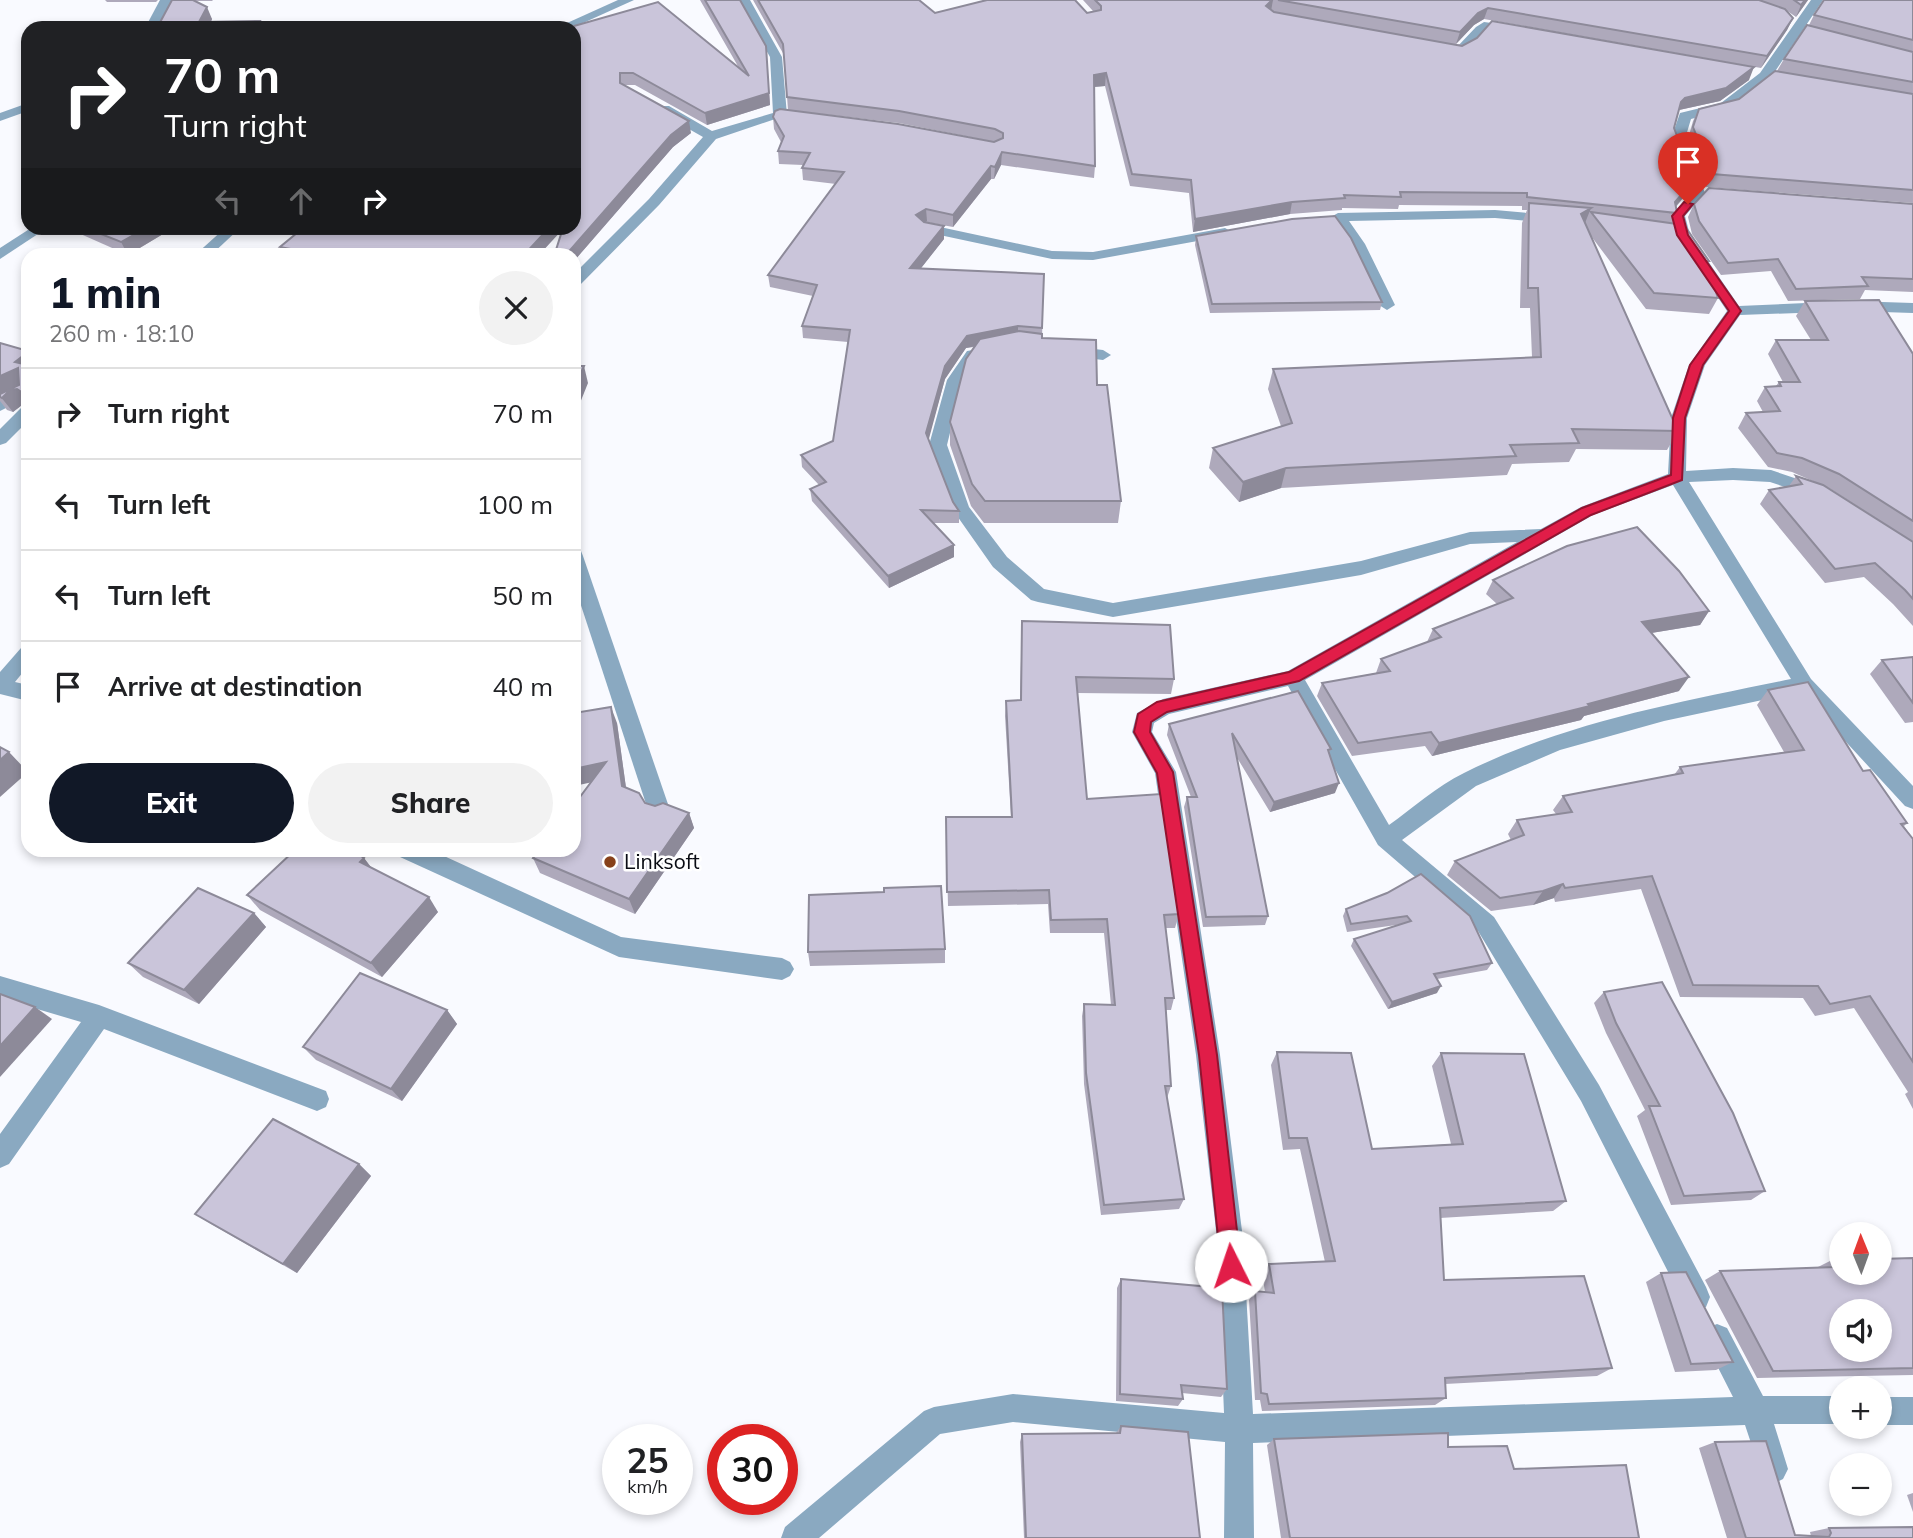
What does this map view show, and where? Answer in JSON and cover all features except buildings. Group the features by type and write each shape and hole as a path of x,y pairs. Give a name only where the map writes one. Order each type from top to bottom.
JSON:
{"street":[{"path":"155,21 166,0"},
{"path":"578,21 628,0"},
{"path":"581,277 654,202 711,136 787,116 776,57 744,0"},
{"path":"1735,311 1676,234 1678,216 1704,194 1678,139 1685,116 1726,106 1765,76 1804,32 1817,0"},
{"path":"1785,16 1804,32"},
{"path":"1431,45 1459,51 1467,47 1473,34 1484,26 1523,32"},
{"path":"652,103 711,136"},
{"path":"0,117 21,110"},
{"path":"1387,305 1358,244 1332,217 1495,214 1632,228"},
{"path":"926,228 1052,255 1093,256 1240,229"},
{"path":"0,255 30,235"},
{"path":"210,248 225,235"},
{"path":"1735,311 1851,306 1913,308"},
{"path":"1735,311 1697,365 1679,418 1677,477 1804,684 1913,800"},
{"path":"1007,348 973,355 955,380 938,445 961,509 1000,562 1038,594 1113,610 1361,568 1470,538 1545,535"},
{"path":"1055,350 1104,355"},
{"path":"0,406 21,394"},
{"path":"0,439 21,418"},
{"path":"1239,1538 1240,1429 1230,1239 1208,1055 1165,772 1142,732 1143,719 1163,707 1293,677 1587,511 1677,477 1733,474 1771,476 1820,492 1839,504"},
{"path":"581,577 659,810"},
{"path":"21,661 0,685 21,691"},
{"path":"1293,677 1386,839 1486,924 1590,1093 1755,1410 1781,1497"},
{"path":"1386,839 1469,780 1555,743 1664,713 1804,684"},
{"path":"423,857 619,947 782,968"},
{"path":"0,987 99,1016 317,1099"},
{"path":"0,1155 99,1016"},
{"path":"796,1538 934,1421 1013,1408 1240,1429 1755,1410 1829,1410"},
{"path":"1892,1411 1913,1411"}],"place":[{"name":"Linksoft","path":"610,862"}],"route":[{"path":"1231,1266 1208,1055 1165,772 1142,732 1143,719 1163,707 1293,677 1587,511 1677,477 1679,418 1697,365 1735,311 1683,235 1678,216 1688,204"}]}
